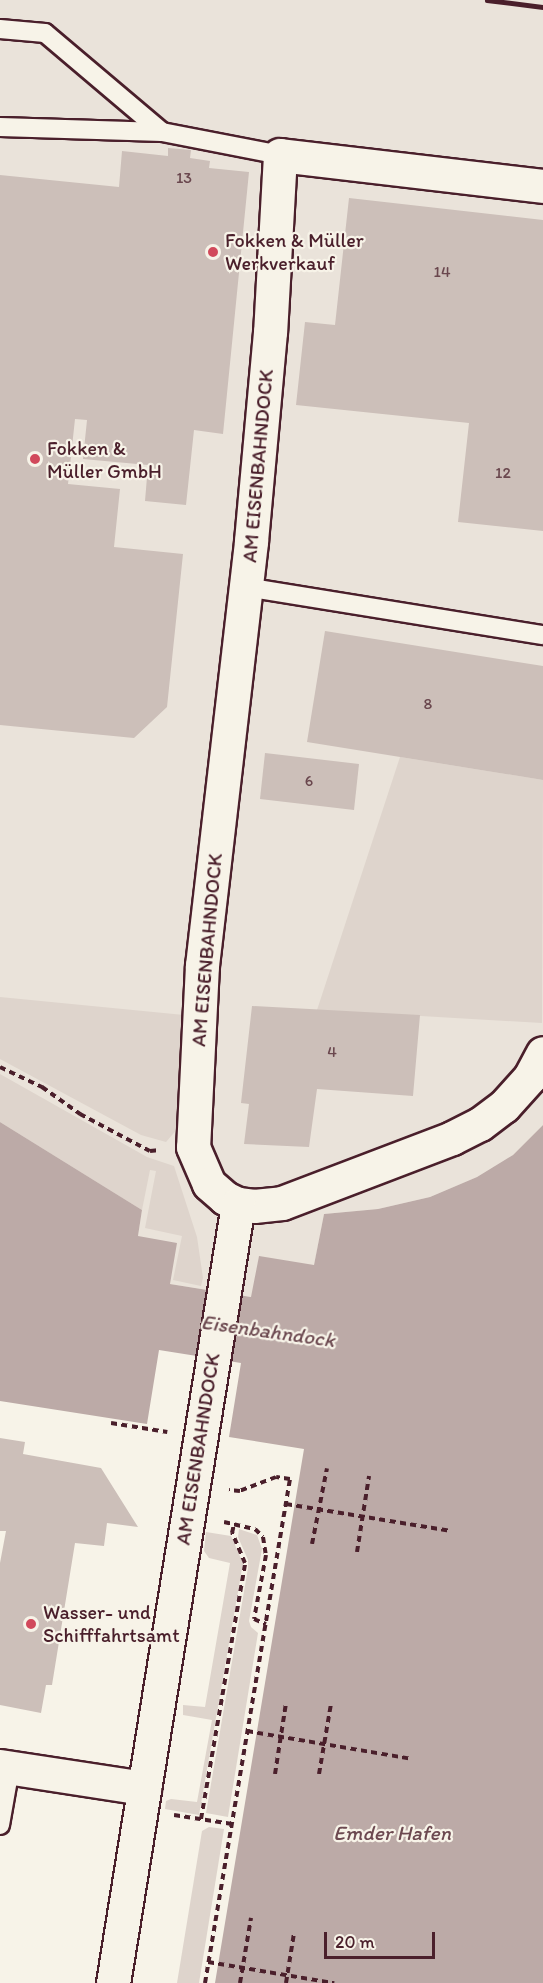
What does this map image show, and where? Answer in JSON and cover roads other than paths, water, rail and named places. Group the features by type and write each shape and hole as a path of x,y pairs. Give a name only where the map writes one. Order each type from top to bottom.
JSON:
{"street":[{"path":"280,155 543,186"},
{"name":"AM EISENBAHNDOCK","path":"113,1983 238,1204 209,1184 193,1147 202,965 246,587 270,332 280,155"},
{"path":"238,1204 266,1206 282,1203 471,1128 504,1106 530,1077 543,1053"},
{"path":"5,1767 144,1788"}],"lane":[{"path":"0,29 45,33 162,132"},
{"path":"0,127 162,132 280,155"},
{"path":"246,587 543,635"},
{"path":"0,1825 5,1767"}],"water":[{"name":"Emder Hafen","path":"0,1122 142,1210 138,1236 177,1243 170,1284 251,1297 259,1256 314,1265 324,1214 378,1209 430,1197 477,1177 513,1155 543,1125 543,1983 215,1983 304,1449 229,1437 241,1363 159,1350 147,1424 0,1401"}],"railway":[{"path":"487,0 543,7"}],"place":[{"name":"Fokken & Müller Werkverkauf","path":"213,252"},
{"name":"Fokken & Müller GmbH","path":"35,459"},
{"name":"Wasser- und Schifffahrtsamt","path":"31,1624"}],"water label":[{"name":"Eisenbahndock","path":"268,1331"}]}
